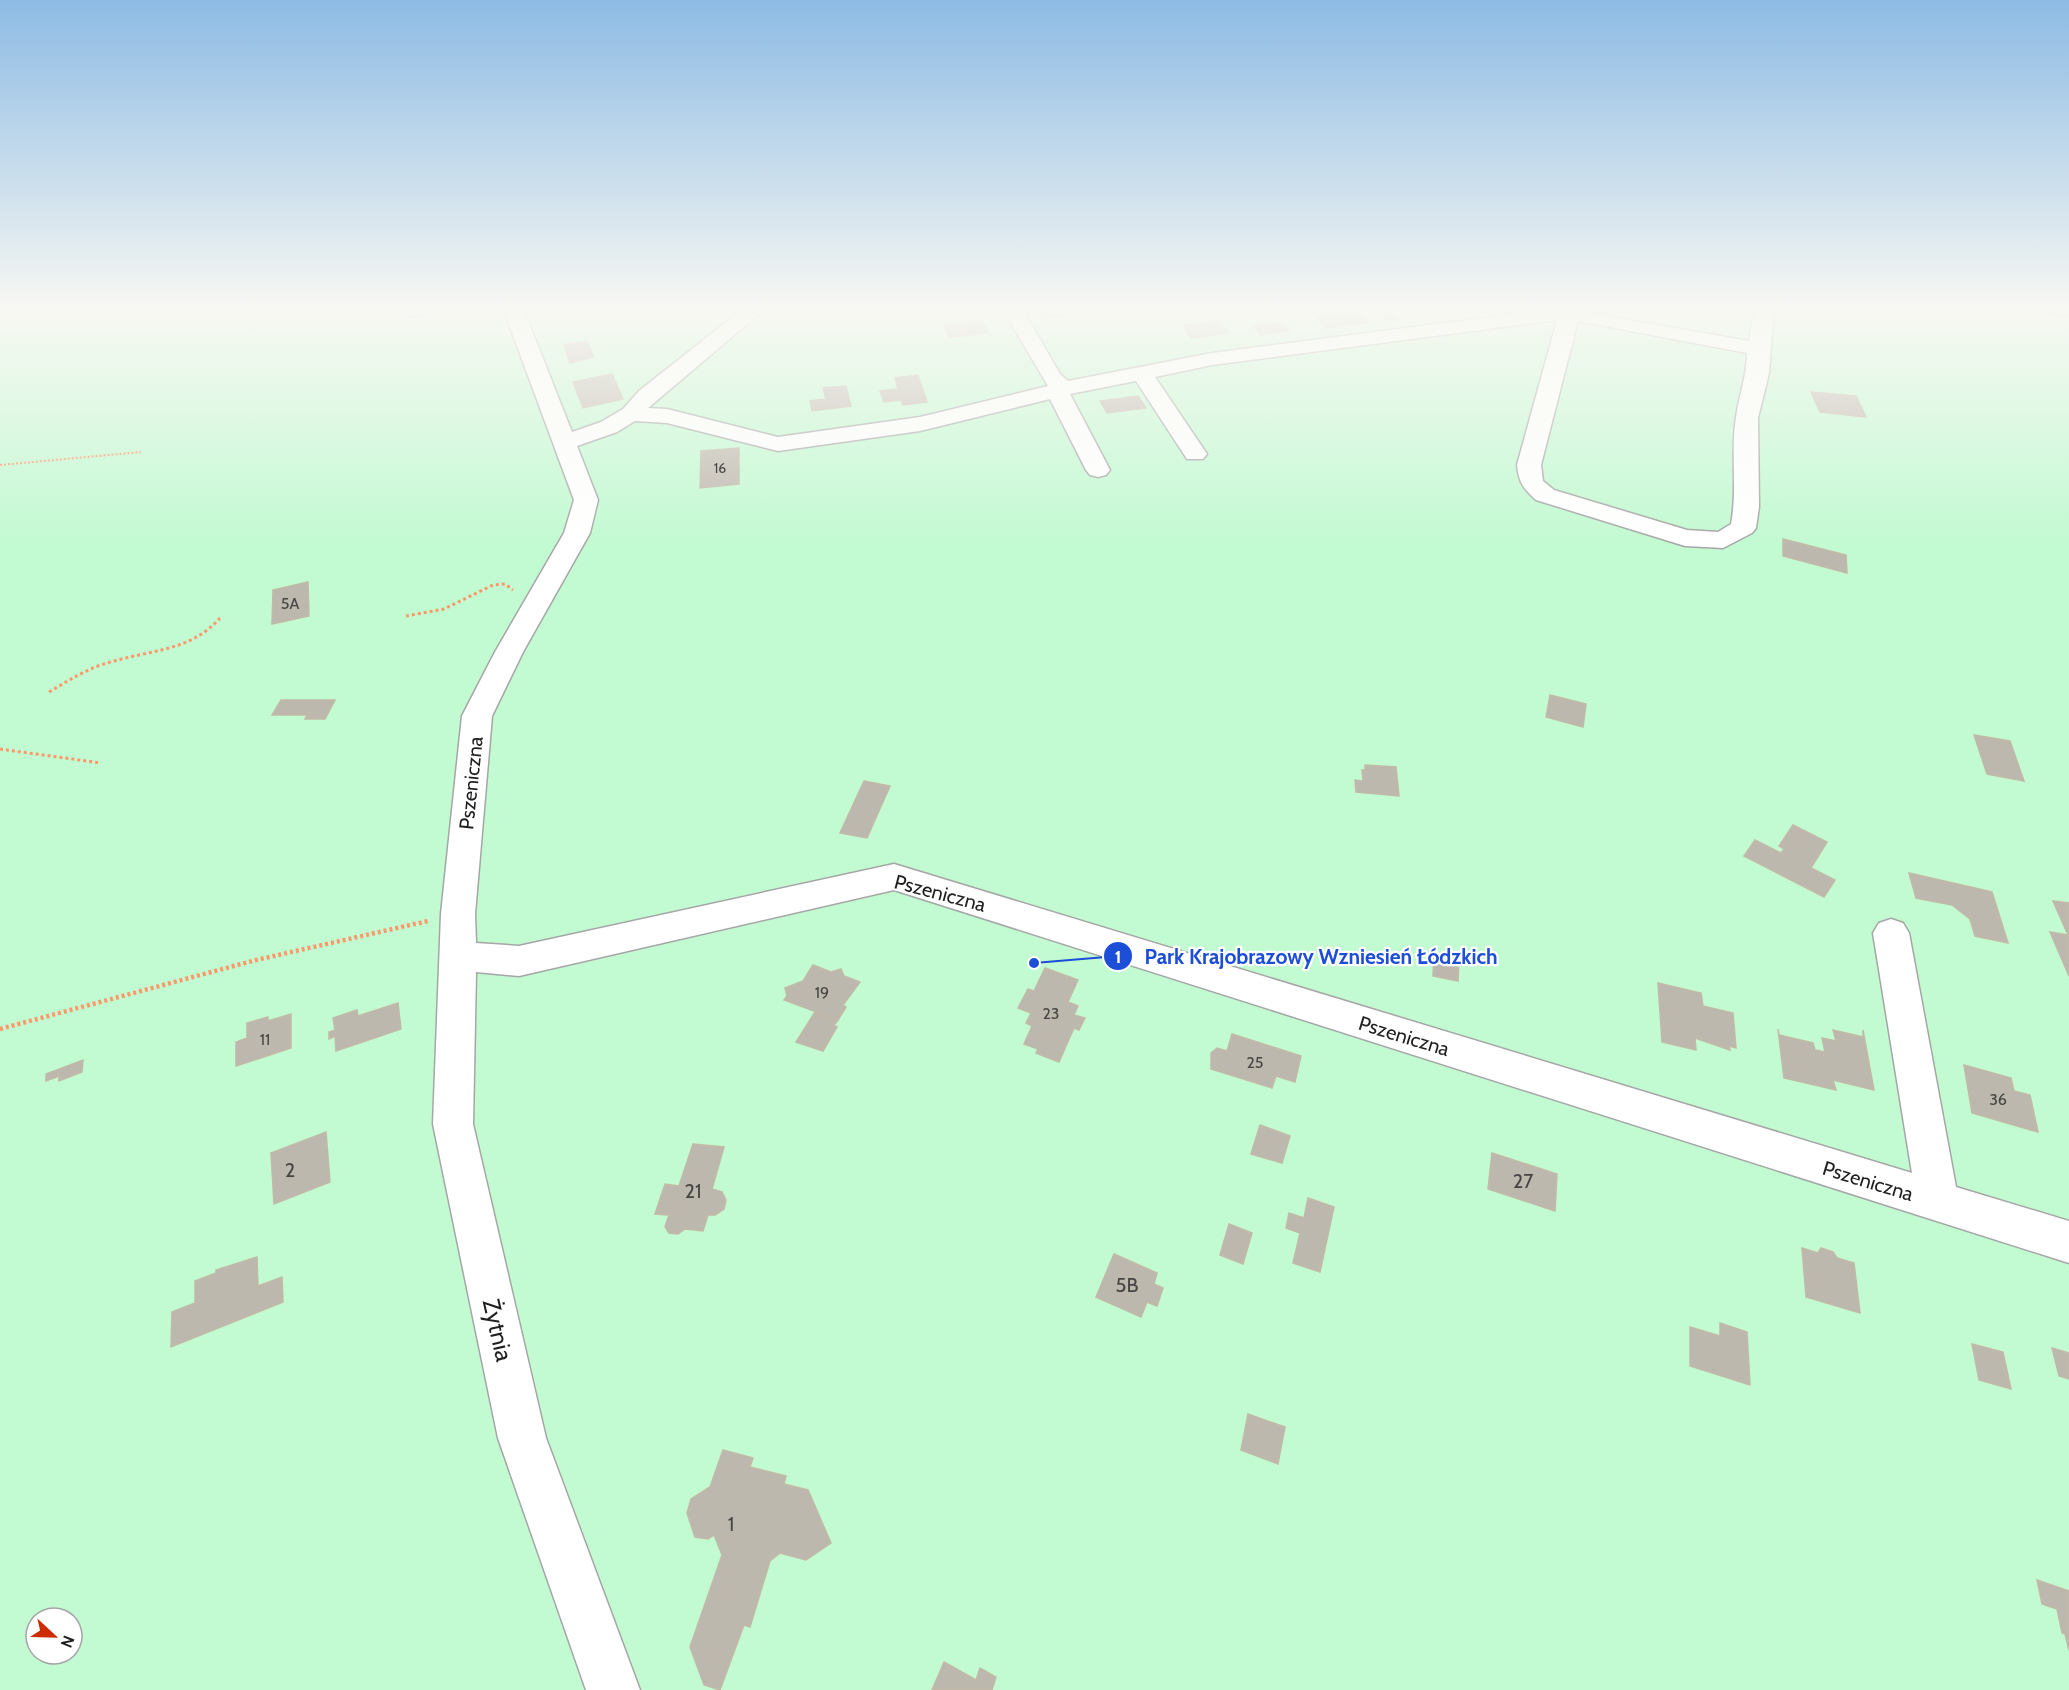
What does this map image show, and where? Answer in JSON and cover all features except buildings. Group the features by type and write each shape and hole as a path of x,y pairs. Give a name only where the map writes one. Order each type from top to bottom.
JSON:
{"street":[{"name":"Pszeniczna","path":"544,387 586,500 577,532 509,652 477,716 459,935 519,961 894,877 2069,1242"},
{"path":"565,442 609,427 631,414 658,387"},
{"path":"1058,387 1098,470"},
{"path":"631,414 667,416 778,444 920,424 1075,387"},
{"path":"1151,387 1195,454"},
{"path":"1550,387 1529,465 1531,483 1545,495 1685,538 1723,540 1743,528 1747,418 1754,387"},
{"path":"1891,933 1938,1203"},
{"name":"Żytnia","path":"459,935 453,1124 522,1438 614,1690"}],"path":[{"path":"0,465 141,452"},
{"path":"405,616 425,615 444,609 493,585 505,584 513,590"},
{"path":"49,692 106,663 162,651 198,638 220,618"},
{"path":"0,749 101,763"},
{"path":"0,1029 256,960 459,935"}],"green space":[{"path":"0,387 2069,387 2069,1690 0,1690"}],"place":[{"name":"Park Krajobrazowy Wzniesień Łódzkich","path":"1034,963"}]}
